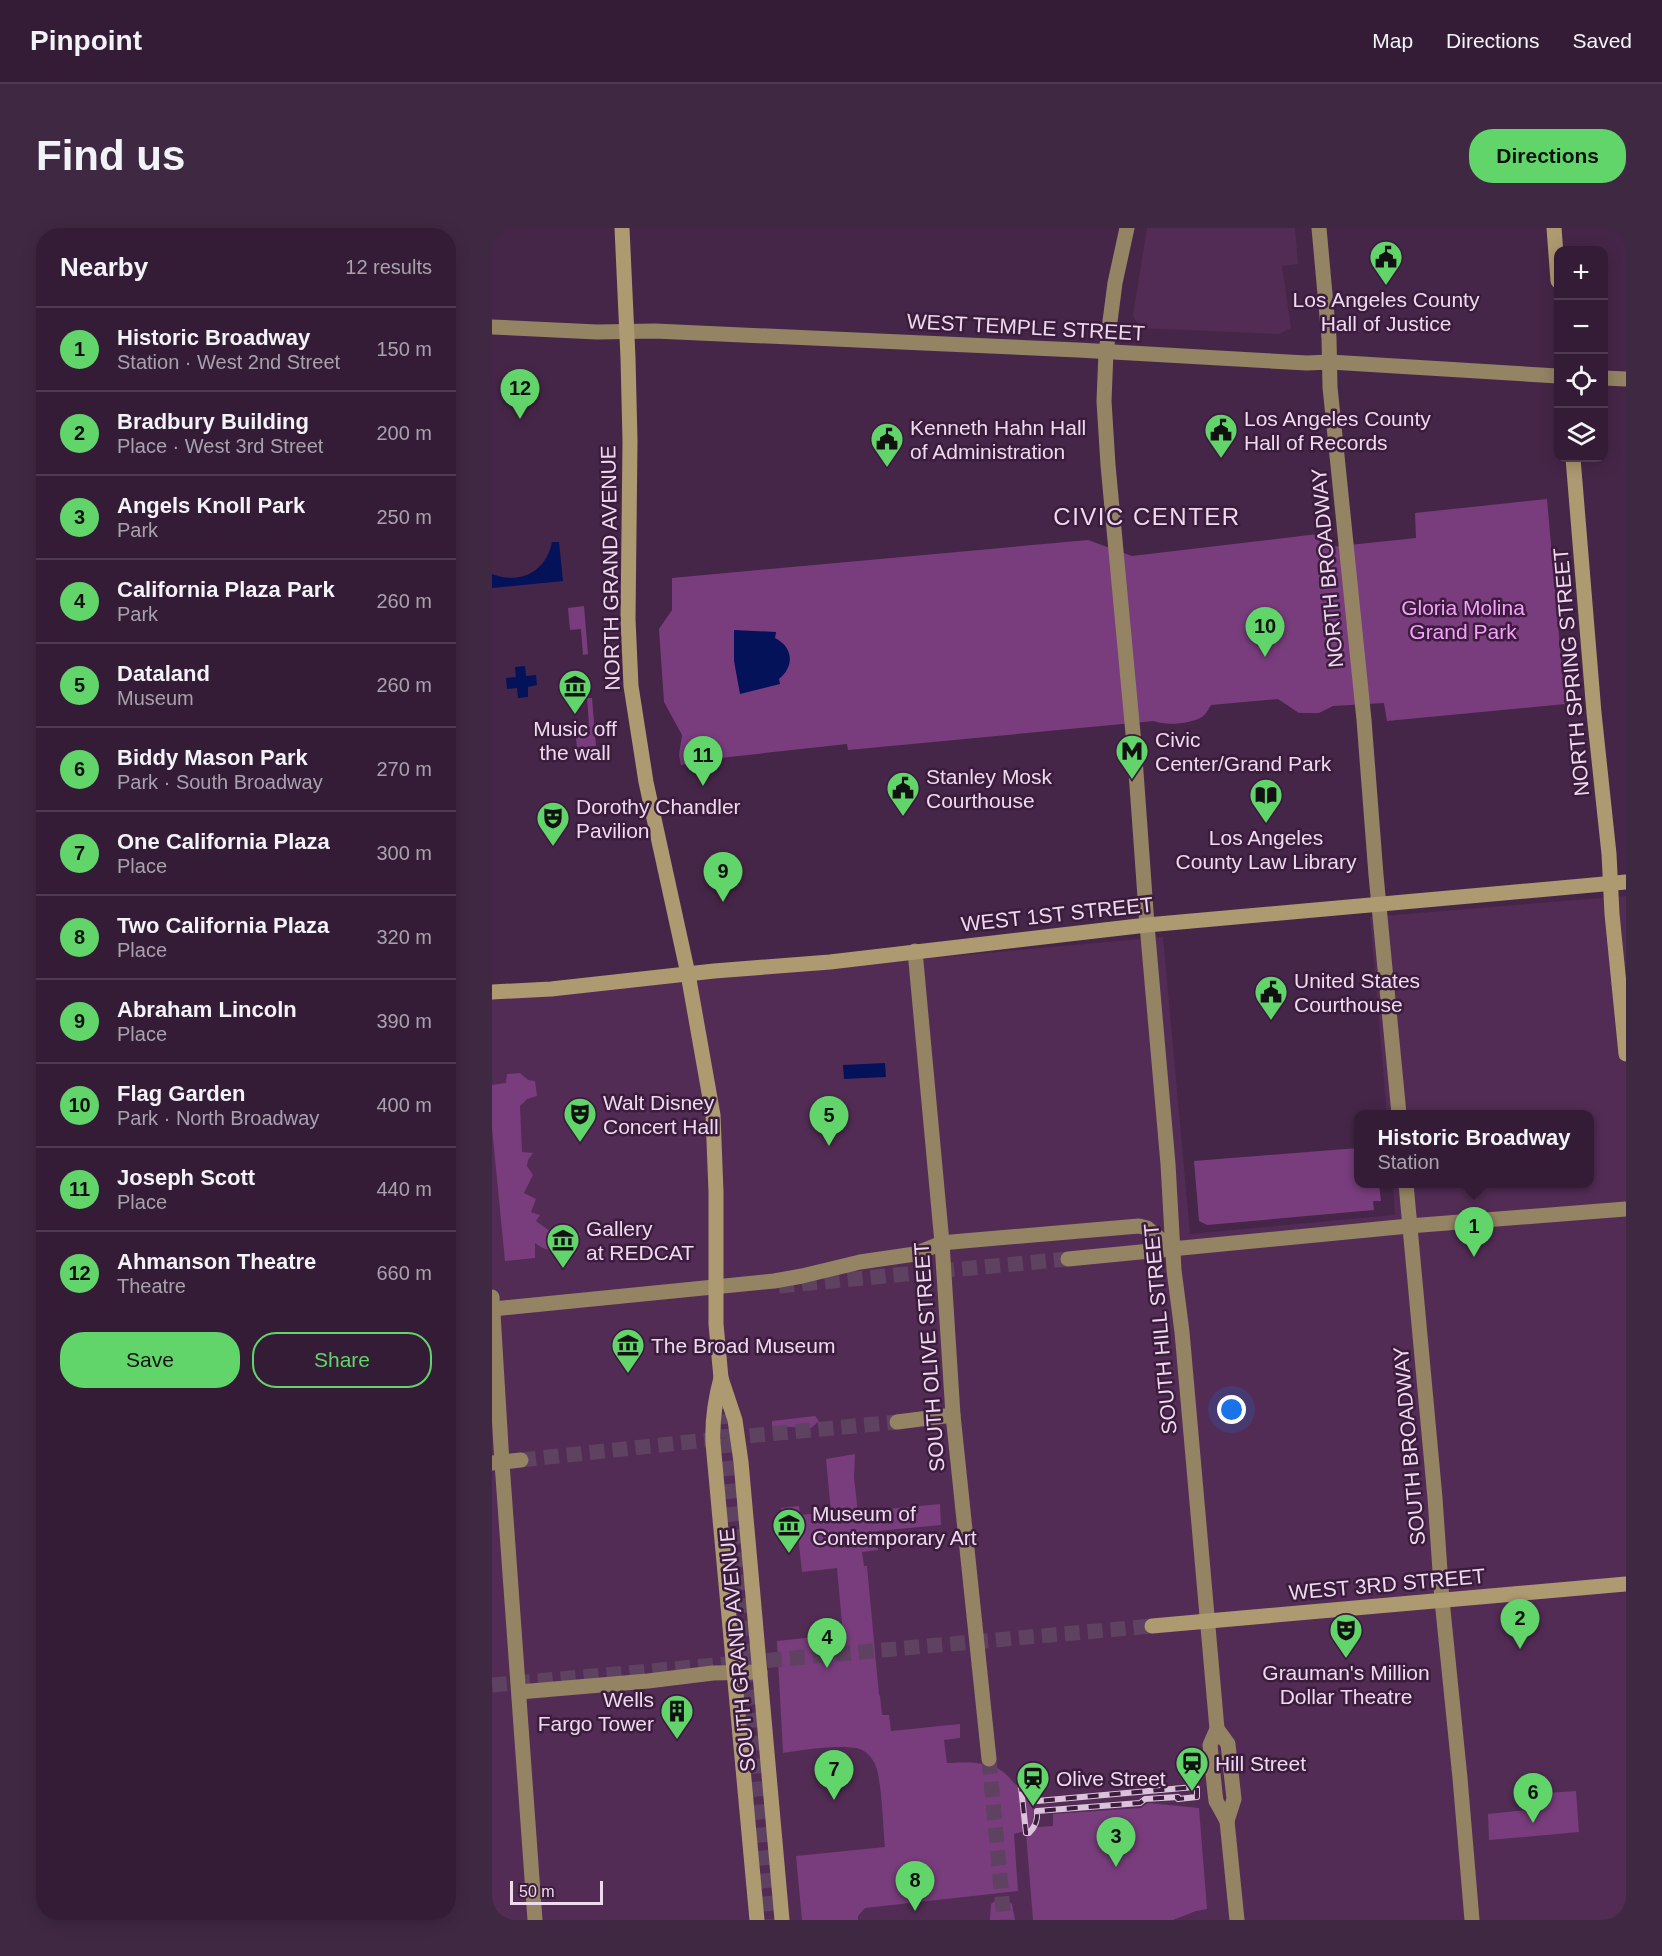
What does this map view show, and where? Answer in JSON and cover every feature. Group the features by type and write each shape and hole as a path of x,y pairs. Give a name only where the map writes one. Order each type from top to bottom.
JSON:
{"main road":[{"name":"NORTH GRAND AVENUE","path":"622,228 630,441 628,619 631,686 646,782 688,974"},
{"name":"SOUTH HILL STREET","path":"1127,228 1115,283 1106,352 1104,401 1108,465 1134,744 1173,1250 1217,1729 1210,1745 1216,1801 1227,1821 1237,1920"},
{"name":"NORTH BROADWAY","path":"1319,228 1329,338 1330,387 1365,730 1379,904"},
{"path":"1554,228 1555,246"},
{"name":"WEST TEMPLE STREET","path":"492,327 655,331 1307,363 1330,362 1554,376"},
{"path":"1608,378 1626,379"},
{"name":"NORTH SPRING STREET","path":"1573,462 1626,1054"},
{"name":"WEST 1ST STREET","path":"492,992 830,962 1147,925 1626,882"},
{"path":"1379,904 1399,1110"},
{"name":"SOUTH OLIVE STREET","path":"915,951 942,1243 953,1415 989,1759"},
{"name":"SOUTH GRAND AVENUE","path":"688,974 713,1115 717,1324 721,1378 735,1420 782,1920"},
{"name":"SOUTH BROADWAY","path":"1406,1188 1436,1498 1442,1600 1472,1920"},
{"path":"1068,1259 1409,1226 1626,1209"},
{"path":"535,1920 519,1692 497,1463 493,1303 587,1299 716,1288 793,1278 860,1262 915,1254 942,1243 1139,1226 1146,1228 1173,1250"},
{"name":"SOUTH GRAND AVENUE","path":"721,1378 712,1419 713,1443 757,1920"},
{"path":"897,1422 953,1415"},
{"path":"497,1463 521,1460"},
{"name":"WEST 3RD STREET","path":"1152,1626 1626,1584"},
{"path":"519,1692 734,1672 760,1672"}],"shaded area":[{"path":"1147,228 1295,228 1298,264 1282,266 1291,328 1279,334 1141,328 1133,316"},
{"path":"552,542 559,542 563,581 492,588 492,574 512,578 522,577 538,568 549,552"},
{"path":"734,630 776,632 775,638 785,646 790,657 788,668 779,679 780,684 740,694 734,661"},
{"path":"525,666 526,676 536,675 537,685 528,687 528,697 518,698 517,688 507,689 506,678 516,677 515,667"},
{"path":"1626,896 1626,1920 492,1920 492,998 1163,937 1190,1234 1395,1215 1393,1188 1594,1188 1594,1110 1387,1110 1370,917"},
{"path":"885,1063 886,1077 844,1079 843,1065"}],"green space":[{"name":"Gloria Molina Grand Park","path":"1547,499 1565,704 1387,721 1384,703 1333,706 1319,713 1299,713 1278,699 1211,705 1202,717 1178,724 1154,721 848,750 847,744 729,757 681,765 679,755 682,735 664,702 659,629 672,610 672,578 1088,540 1132,556 1318,534 1321,548 1416,538 1415,513"},
{"path":"584,606 588,654 583,655 581,629 570,630 568,608"},
{"path":"587,698 592,698 596,746 577,748 575,726 589,724"},
{"path":"520,1073 528,1080 535,1081 537,1096 527,1099 520,1106 522,1152 533,1153 527,1166 533,1175 524,1193 536,1199 531,1212 540,1215 536,1221 551,1232 568,1238 572,1230 581,1234 572,1245 566,1248 554,1251 535,1243 535,1258 505,1261 492,1128 492,1085 506,1083 507,1074"},
{"path":"1354,1148 1354,1188 1379,1188 1381,1201 1373,1201 1374,1210 1207,1225 1199,1221 1194,1161"},
{"path":"815,1416 819,1421 811,1428 772,1426 772,1421"},
{"path":"855,1454 854,1478 858,1512 940,1504 941,1525 877,1531 878,1550 862,1552 864,1566 867,1566 882,1715 889,1715 891,1731 960,1724 960,1738 944,1740 947,1763 990,1765 1002,1771 1017,1785 1033,1790 1034,1819 1028,1830 1014,1834 1018,1891 865,1908 858,1916 858,1920 802,1920 796,1856 885,1847 879,1781 875,1764 868,1754 856,1748 847,1747 783,1753 777,1641 843,1634 837,1568 802,1572 798,1535 784,1536 781,1508 799,1506 800,1515 831,1512 826,1459"},
{"path":"1576,1791 1579,1832 1489,1840 1488,1814 1535,1809 1534,1794"},
{"path":"1148,1803 1199,1808 1207,1909 1173,1920 1033,1920 1026,1833 1029,1833 1034,1826 1053,1826 1053,1814 1141,1808"},
{"path":"1004,1898 1012,1904 1015,1920 990,1920 991,1904 997,1899"}],"tunnel":[{"path":"779,1286 1068,1259"},
{"path":"724,1399 726,1438"},
{"path":"521,1460 897,1422"},
{"path":"726,1438 769,1920"},
{"path":"492,1685 1152,1626"},
{"path":"989,1759 1004,1920"}],"railway":[{"path":"1035,1786 1037,1801 1194,1787 1197,1788 1197,1797 1145,1799 1140,1803 1037,1811 1034,1826 1029,1833 1026,1833 1021,1787 1035,1786"}],"place":[{"name":"Los Angeles County Hall of Justice","path":"1386,286"},
{"name":"Ahmanson Theatre","path":"520,419"},
{"name":"Los Angeles County Hall of Records","path":"1221,459"},
{"name":"Kenneth Hahn Hall of Administration","path":"887,468"},
{"name":"Flag Garden","path":"1265,657"},
{"name":"Music off the wall","path":"575,715"},
{"name":"Civic Center/Grand Park","path":"1132,780"},
{"name":"Joseph Scott","path":"703,786"},
{"name":"Stanley Mosk Courthouse","path":"903,817"},
{"name":"Los Angeles County Law Library","path":"1266,824"},
{"name":"Dorothy Chandler Pavilion","path":"553,847"},
{"name":"Abraham Lincoln","path":"723,902"},
{"name":"United States Courthouse","path":"1271,1021"},
{"name":"Walt Disney Concert Hall","path":"580,1143"},
{"name":"Dataland","path":"829,1146"},
{"name":"Historic Broadway","path":"1474,1257"},
{"name":"Gallery at REDCAT","path":"563,1269"},
{"name":"The Broad Museum","path":"628,1374"},
{"name":"Museum of Contemporary Art","path":"789,1554"},
{"name":"Bradbury Building","path":"1520,1649"},
{"name":"Grauman's Million Dollar Theatre","path":"1346,1659"},
{"name":"California Plaza Park","path":"827,1668"},
{"name":"Wells Fargo Tower","path":"677,1740"},
{"name":"Hill Street","path":"1192,1792"},
{"name":"One California Plaza","path":"834,1800"},
{"name":"Olive Street","path":"1033,1807"},
{"name":"Biddy Mason Park","path":"1533,1823"},
{"name":"Angels Knoll Park","path":"1116,1867"},
{"name":"Two California Plaza","path":"915,1911"}],"district":[{"name":"CIVIC CENTER","path":"1147,516"}]}
